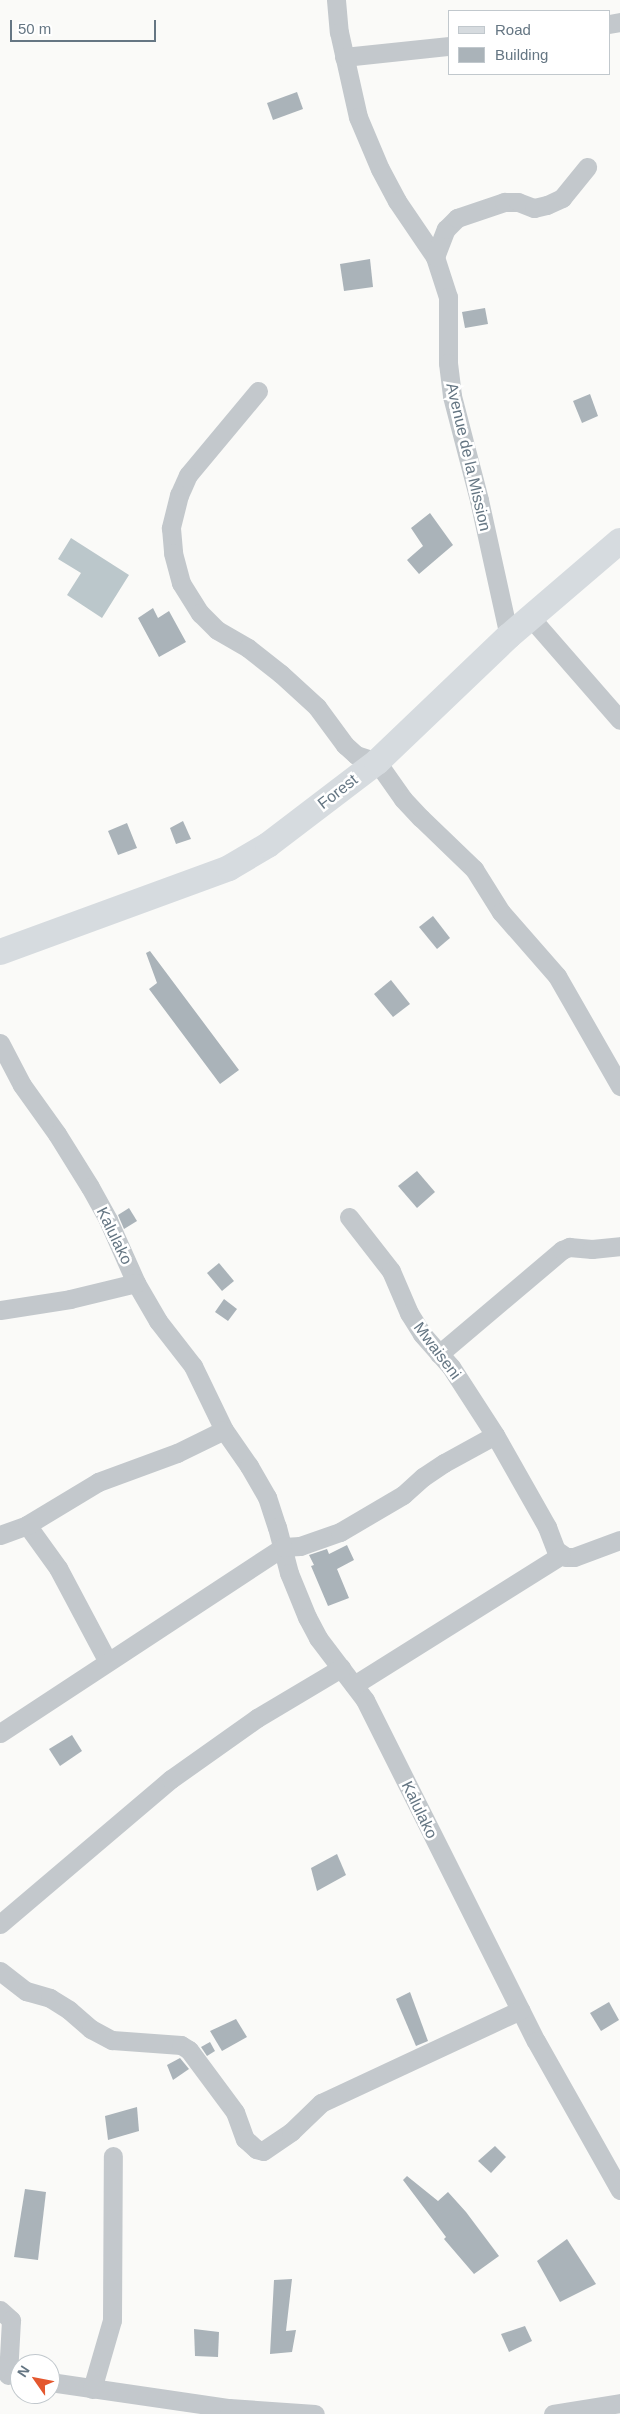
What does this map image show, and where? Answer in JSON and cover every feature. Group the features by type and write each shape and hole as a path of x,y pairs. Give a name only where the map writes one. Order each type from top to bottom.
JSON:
{"street":[{"name":"Avenue de la Mission","path":"336,0 339,32 358,117 380,168 397,201 435,257 448,297 448,363 452,396 479,500 509,636"},
{"path":"344,57 448,46"},
{"path":"435,257 446,229 457,218 504,202 518,202 534,208 547,205 562,198 587,166"},
{"path":"258,392 188,475 179,496 171,528 173,553 182,583 200,612 217,630 248,648 281,674 317,707 345,745 356,755 377,762 415,812 474,869 501,912 547,962 557,976 620,1086"},
{"name":"Forest","path":"0,952 229,868 302,821 377,762 509,636 620,541"},
{"path":"531,618 620,720"},
{"name":"Kalulako","path":"0,1043 22,1085 57,1134 90,1187 136,1283 158,1321 193,1366 224,1430 249,1466 266,1497 283,1547 288,1573 307,1617 318,1638 365,1700 520,2010 620,2190"},
{"name":"Mwaiseni","path":"349,1217 390,1271 409,1313 422,1334 451,1367 495,1435 546,1527 552,1543 561,1554"},
{"path":"440,1354 562,1250 568,1247 592,1249 620,1246"},
{"path":"0,1310 70,1299 136,1283"},
{"path":"0,1536 26,1525 98,1482 177,1453 224,1430"},
{"path":"0,1733 283,1547 300,1546 340,1532 403,1494 444,1463 495,1435"},
{"path":"26,1525 58,1568 108,1662"},
{"path":"354,1685 561,1554 566,1557 574,1556 620,1540"},
{"path":"0,1924 171,1779 257,1718 341,1668"},
{"path":"0,1971 26,1991 50,1998 69,2010 91,2029 112,2040 181,2045 189,2050 235,2112 245,2139 256,2149 263,2151 291,2132 321,2103 520,2010"},
{"path":"92,2389 112,2320 113,2156"},
{"path":"0,2310 11,2320 9,2375"},
{"path":"60,2384 230,2408 315,2414"},
{"path":"553,2414 620,2404"}],"shaded area":[{"path":"71,538 129,575 102,618 67,595 81,573 58,559"}],"building":[{"path":"297,92 303,109 273,120 267,103"},
{"path":"370,259 373,287 344,291 340,264"},
{"path":"485,308 488,324 465,328 462,312"},
{"path":"590,394 598,416 582,423 573,401"},
{"path":"430,513 453,545 419,574 407,560 423,546 411,528"},
{"path":"153,608 158,618 169,611 186,642 159,657 138,618"},
{"path":"183,821 191,839 176,844 170,828"},
{"path":"127,823 137,848 118,855 108,831"},
{"path":"433,916 450,938 437,949 419,927"},
{"path":"150,951 239,1070 220,1084 149,989 157,983 146,953"},
{"path":"391,980 410,1004 393,1017 374,994"},
{"path":"417,1171 435,1192 417,1208 398,1186"},
{"path":"129,1208 137,1221 124,1229 118,1215"},
{"path":"219,1263 234,1281 222,1291 207,1273"},
{"path":"224,1299 237,1309 228,1321 215,1312"},
{"path":"347,1545 354,1560 337,1569 349,1598 328,1606 311,1566 314,1565 309,1555 327,1549 329,1554"},
{"path":"72,1735 82,1751 60,1766 49,1749"},
{"path":"337,1854 346,1875 317,1891 311,1868"},
{"path":"410,1992 428,2041 416,2046 396,1999"},
{"path":"609,2002 619,2020 601,2031 590,2013"},
{"path":"236,2019 247,2037 222,2051 210,2031"},
{"path":"210,2042 215,2051 207,2056 201,2047"},
{"path":"180,2058 189,2069 173,2080 167,2065"},
{"path":"137,2107 139,2131 108,2140 105,2116"},
{"path":"495,2146 506,2157 491,2173 478,2161"},
{"path":"407,2176 438,2201 448,2192 466,2212 499,2256 474,2274 444,2239 446,2237 403,2180"},
{"path":"25,2189 46,2192 38,2260 14,2257"},
{"path":"567,2239 596,2284 560,2302 537,2261"},
{"path":"292,2279 286,2331 296,2330 292,2352 270,2354 274,2280"},
{"path":"525,2326 532,2341 509,2352 501,2334"},
{"path":"194,2329 219,2332 218,2357 195,2356"}]}
